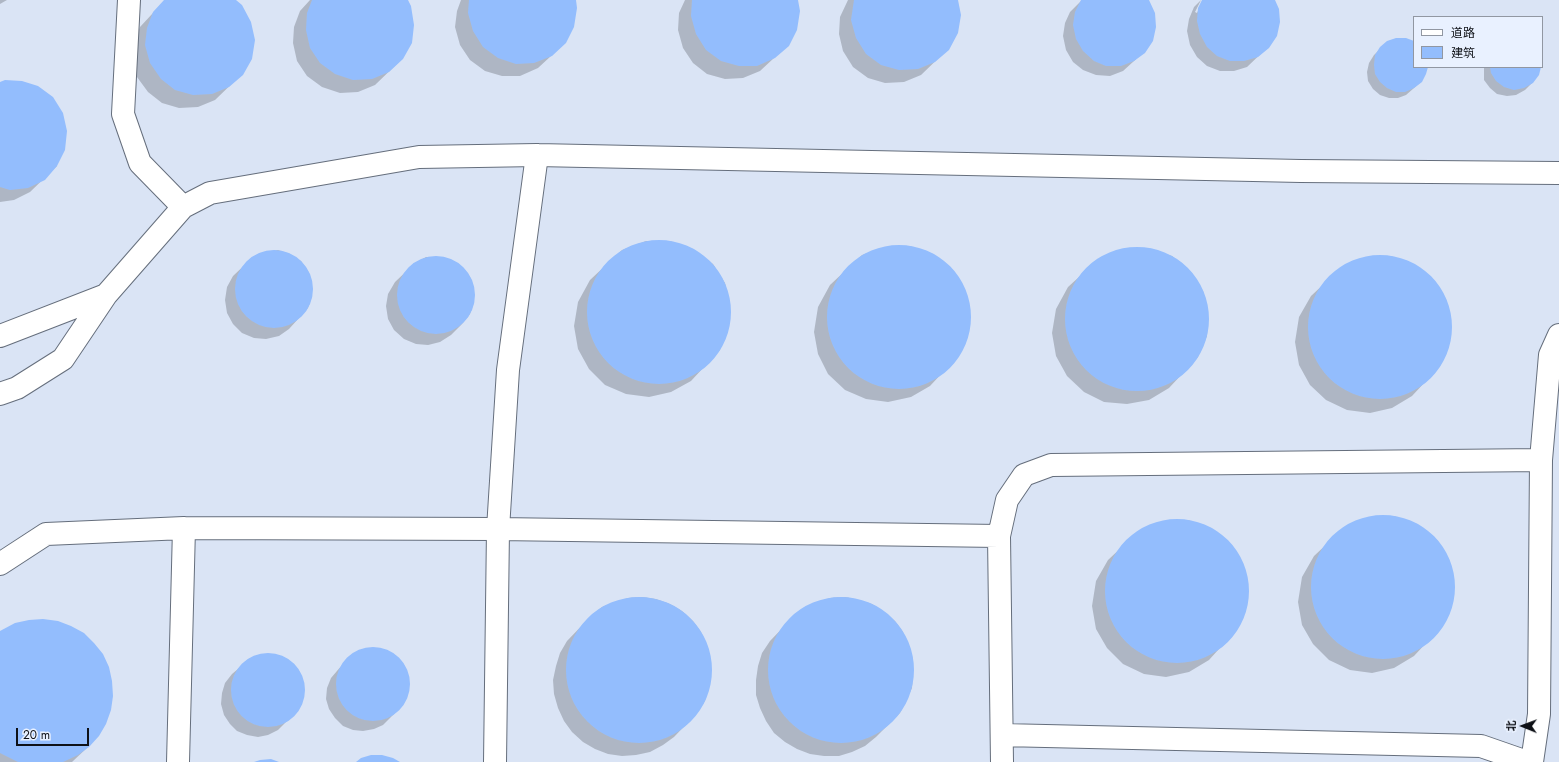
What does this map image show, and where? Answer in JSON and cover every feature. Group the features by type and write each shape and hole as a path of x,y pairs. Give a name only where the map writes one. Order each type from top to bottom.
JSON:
{"street":[{"path":"129,0 123,114 140,163 183,208"},
{"path":"495,762 498,529 508,370 537,156"},
{"path":"0,394 18,388 63,359 106,295 183,208 210,193 420,157 537,156 1301,171 1559,173"},
{"path":"0,336 106,295"},
{"path":"1532,762 1539,714 1541,460 1550,355 1559,336"},
{"path":"1002,762 999,536 1007,500 1024,474 1051,465 1541,460"},
{"path":"178,762 184,528"},
{"path":"0,564 46,534 184,528 498,529 999,536"},
{"path":"1002,735 1481,746 1527,762"}],"building":[{"path":"164,0 236,0 242,5 251,22 255,40 252,59 243,75 229,87 212,94 193,95 175,90 161,79 150,63 145,45 147,28 153,12"},
{"path":"312,0 408,0 411,6 414,25 412,43 403,59 389,72 372,79 353,80 335,74 320,63 310,48 306,30 307,13"},
{"path":"469,0 576,0 577,8 574,27 566,43 552,56 534,63 516,64 498,58 483,47 473,31 468,13"},
{"path":"692,0 798,0 800,11 797,30 789,46 775,58 757,66 739,66 721,61 706,50 696,34 691,16"},
{"path":"854,0 958,0 961,15 958,33 949,50 935,62 918,69 899,70 881,65 866,54 856,38 851,20"},
{"path":"1081,0 1149,0 1155,13 1156,27 1153,41 1145,53 1134,61 1121,66 1106,66 1094,61 1083,51 1076,39 1073,25 1075,12"},
{"path":"1202,0 1275,0 1279,9 1280,22 1277,36 1269,48 1258,57 1244,61 1230,61 1217,56 1207,47 1200,34 1197,21 1198,8"},
{"path":"1396,38 1406,38 1413,41 1413,68 1428,68 1422,82 1414,88 1405,92 1396,92 1387,88 1380,82 1375,74 1375,55 1380,47 1387,41"},
{"path":"1490,68 1541,68 1539,75 1533,83 1524,88 1514,90 1504,87 1496,81 1491,73"},
{"path":"5,80 22,81 38,86 53,97 63,113 67,131 65,150 57,166 45,180 28,188 10,190 0,187 0,82"},
{"path":"652,240 666,240 680,243 699,252 715,266 728,291 731,312 728,333 725,340 715,358 705,368 680,381 666,384 652,384 638,381 619,372 603,358 590,333 587,319 587,305 590,291 599,272 613,256 638,243"},
{"path":"892,245 906,245 920,248 939,257 955,271 968,296 971,317 968,338 965,345 955,363 945,373 920,386 906,389 892,389 878,386 859,377 843,363 830,338 827,324 827,310 830,296 839,277 853,261 878,248"},
{"path":"1137,247 1158,250 1177,259 1188,268 1197,279 1206,298 1209,319 1206,340 1197,359 1188,370 1177,379 1158,388 1137,391 1116,388 1097,379 1086,370 1077,359 1068,340 1065,319 1068,298 1077,279 1086,268 1097,259 1116,250"},
{"path":"266,250 282,250 296,256 307,267 313,281 313,297 307,311 296,322 282,328 266,328 252,322 241,311 235,297 235,281 241,267 252,256"},
{"path":"1380,255 1401,258 1420,267 1431,276 1440,287 1449,306 1452,327 1449,348 1440,367 1431,378 1420,387 1401,396 1380,399 1359,396 1340,387 1329,378 1320,367 1311,348 1308,327 1311,306 1320,287 1329,276 1340,267 1359,258"},
{"path":"428,256 444,256 458,262 469,273 475,287 475,303 469,317 458,328 444,334 428,334 414,328 403,317 397,303 397,287 403,273 414,262"},
{"path":"1383,515 1404,518 1417,524 1429,531 1439,541 1452,566 1455,587 1452,608 1446,621 1439,633 1429,643 1404,656 1383,659 1362,656 1349,650 1337,643 1327,633 1314,608 1311,587 1314,566 1320,553 1327,541 1337,531 1362,518"},
{"path":"1170,519 1184,519 1198,522 1217,531 1233,545 1246,570 1249,591 1246,612 1240,625 1233,637 1223,647 1198,660 1184,663 1170,663 1156,660 1137,651 1121,637 1108,612 1105,598 1105,584 1108,570 1117,551 1131,535 1156,522"},
{"path":"632,597 646,597 667,602 680,609 691,618 700,629 707,642 711,656 711,684 707,698 700,711 691,722 680,731 667,738 646,743 632,743 611,738 598,731 582,716 571,698 566,677 566,663 571,642 578,629 593,613 611,602"},
{"path":"834,597 848,597 869,602 882,609 893,618 902,629 909,642 913,656 913,684 909,698 902,711 893,722 882,731 869,738 848,743 834,743 807,735 795,727 784,716 773,698 768,677 768,663 776,636 784,624 795,613 813,602"},
{"path":"43,619 58,621 84,633 103,654 109,667 112,681 113,696 111,710 106,724 99,736 89,747 78,755 63,762 18,762 0,753 0,631 15,623"},
{"path":"373,647 387,650 399,658 407,670 410,684 407,698 399,710 387,718 373,721 359,718 347,710 339,698 336,684 339,670 347,658 359,650"},
{"path":"268,653 282,656 294,664 302,676 305,690 302,704 294,716 282,724 268,727 254,724 242,716 234,704 231,690 234,676 242,664 254,656"},
{"path":"371,755 382,755 400,762 356,762 361,758"},
{"path":"271,759 279,762 254,762 260,760"}]}
